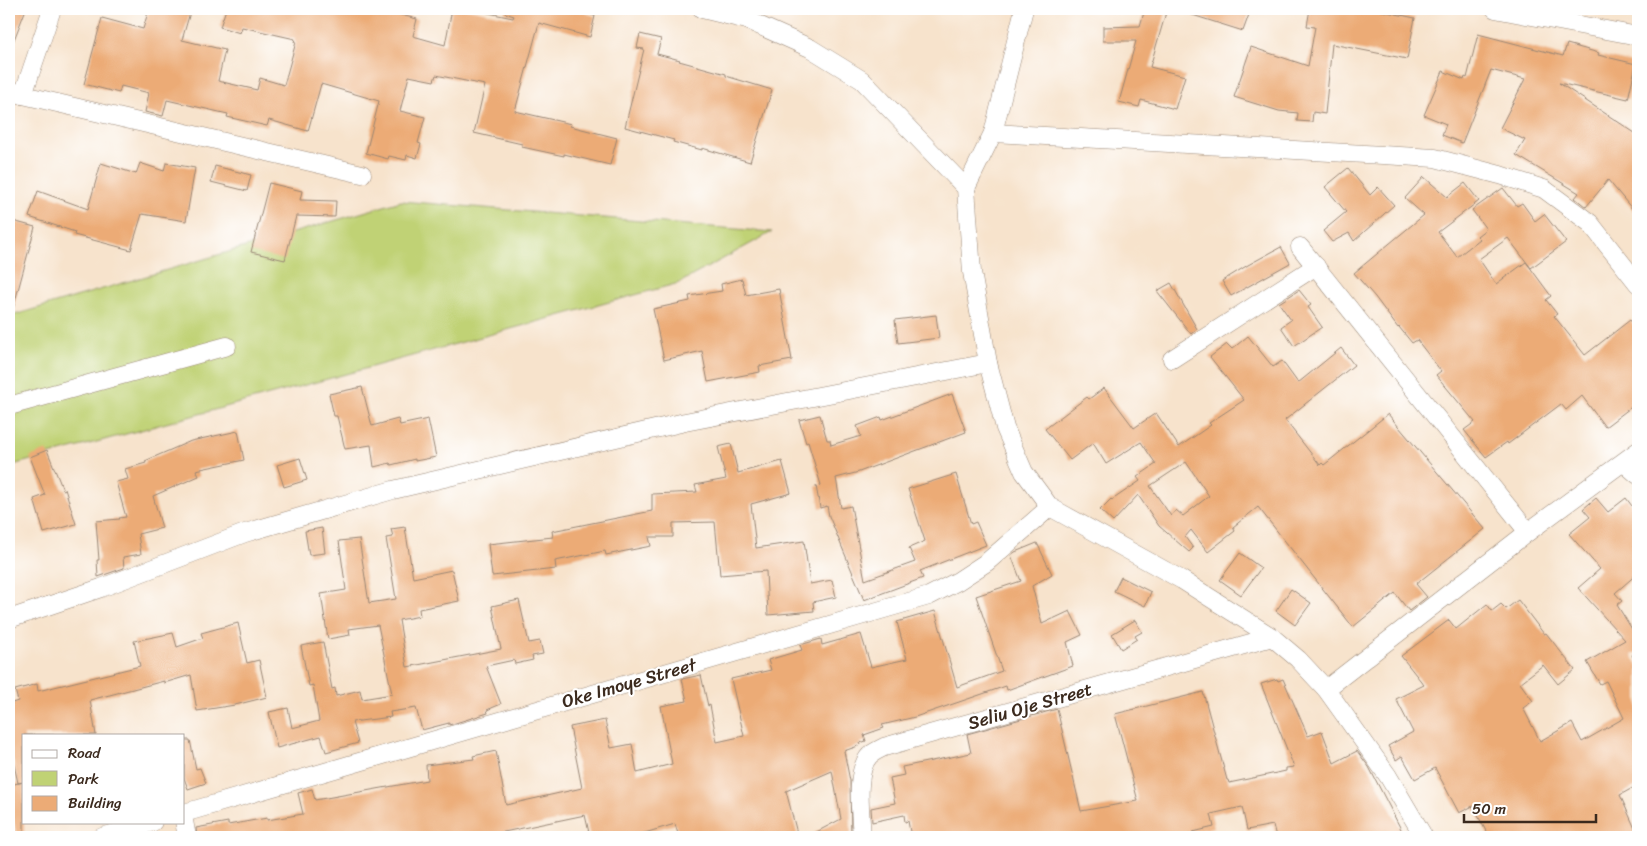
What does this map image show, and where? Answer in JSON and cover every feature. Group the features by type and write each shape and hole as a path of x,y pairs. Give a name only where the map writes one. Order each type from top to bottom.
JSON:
{"street":[{"path":"52,9 16,93 362,174"},
{"path":"702,9 747,20 810,48 862,80 966,188"},
{"path":"1024,9 993,133 966,188 972,272 988,363 1005,428 1024,472 1050,507 1182,580 1272,637 1298,659 1326,689 1388,776 1424,837"},
{"path":"1495,9 1638,36"},
{"path":"993,133 1435,158 1544,189 1590,224 1638,284"},
{"path":"1300,247 1528,532"},
{"path":"1172,359 1316,266"},
{"path":"9,406 227,346"},
{"path":"9,619 100,588 245,533 393,490 685,422 988,363"},
{"path":"1326,689 1528,532 1638,451"},
{"path":"1624,463 1638,475"},
{"name":"Oke Imoye Street","path":"185,813 929,596 958,581 987,562 1050,507"},
{"name":"Seliu Oje Street","path":"862,837 860,782 862,767 870,755 884,747 1272,637"},
{"path":"102,837 146,824"},
{"path":"185,824 187,837"}],"green space":[{"path":"401,201 772,232 679,283 9,466 9,315 11,316"}],"building":[{"path":"9,9 26,9 10,50 9,49"},
{"path":"149,9 191,9 182,40 225,50 218,81 257,90 260,78 284,85 296,42 294,42 295,39 242,27 240,33 220,27 226,9 394,9 393,13 417,19 413,36 445,45 452,9 469,9 513,18 514,16 505,13 505,9 580,9 579,11 595,16 590,37 539,23 515,111 571,124 570,126 617,138 610,165 564,154 564,156 522,147 522,144 474,133 485,85 436,75 434,81 409,76 400,111 425,117 418,143 421,144 417,158 407,155 406,160 389,156 388,159 366,153 379,101 321,84 308,131 269,120 267,126 227,117 228,114 167,100 163,116 145,112 149,93 121,86 119,93 84,84 102,18 143,29"},
{"path":"1145,9 1167,9 1150,67 1185,76 1175,109 1141,100 1139,107 1119,102 1136,41 1103,41 1103,27 1140,26"},
{"path":"1184,9 1251,9 1243,31 1183,12"},
{"path":"1310,9 1373,9 1415,18 1407,59 1332,44 1325,114 1313,112 1312,122 1297,121 1298,113 1279,111 1234,97 1251,47 1308,66 1315,27 1307,26"},
{"path":"640,34 661,39 657,54 726,74 726,76 772,90 750,162 673,142 674,140 625,127 644,49 637,48"},
{"path":"1478,34 1563,56 1567,44 1599,53 1598,55 1636,64 1628,99 1559,83 1638,135 1638,216 1608,180 1586,207 1575,198 1579,193 1516,155 1525,140 1500,128 1525,79 1491,70 1462,143 1442,135 1446,124 1424,115 1443,71 1464,80 1465,77 1467,78"},
{"path":"101,163 136,174 140,163 164,171 166,163 195,168 186,221 142,214 131,250 74,235 75,232 29,217 38,191 88,209"},
{"path":"215,166 251,175 247,191 211,182"},
{"path":"1348,168 1370,195 1378,187 1394,205 1354,241 1349,233 1332,242 1323,231 1346,212 1325,187"},
{"path":"1424,177 1447,197 1465,183 1479,201 1438,232 1457,257 1480,239 1477,236 1486,229 1472,210 1503,188 1517,206 1522,203 1535,221 1544,214 1566,242 1531,268 1508,238 1479,259 1496,284 1526,262 1551,296 1546,300 1557,314 1554,316 1585,355 1630,320 1638,330 1638,402 1605,427 1582,396 1566,410 1561,404 1508,444 1507,442 1486,457 1464,430 1475,422 1436,375 1441,371 1417,340 1412,343 1398,328 1354,273 1424,215 1405,198"},
{"path":"269,183 302,191 300,200 336,201 335,217 296,216 285,260 251,252"},
{"path":"9,220 35,227 13,309 9,308"},
{"path":"1281,247 1290,263 1231,296 1222,281"},
{"path":"742,279 746,295 779,289 792,360 759,366 760,372 708,382 702,351 664,360 653,309 690,301 689,296 722,291 721,284"},
{"path":"1171,283 1197,329 1191,334 1157,291"},
{"path":"1299,290 1311,305 1308,307 1322,327 1294,346 1281,327 1291,320 1279,303"},
{"path":"936,315 939,338 898,343 895,320"},
{"path":"1248,336 1273,367 1282,361 1298,383 1341,348 1354,365 1285,420 1320,465 1322,463 1324,465 1388,414 1485,529 1416,584 1427,597 1409,611 1395,593 1353,627 1258,507 1233,527 1235,531 1208,552 1191,530 1185,537 1193,548 1189,552 1159,526 1138,495 1113,522 1100,510 1111,499 1140,481 1137,477 1156,464 1141,442 1106,464 1093,443 1070,460 1045,429 1087,397 1089,399 1104,388 1134,428 1156,413 1179,447 1211,425 1209,423 1244,400 1210,357 1227,344 1232,349","holes":["1186,462 1209,496 1183,516 1176,510 1171,516 1150,486"]},
{"path":"362,387 372,426 398,419 400,425 428,419 436,457 374,467 371,445 345,449 337,416 334,416 329,394"},
{"path":"952,394 966,432 859,472 836,478 841,508 851,506 865,580 915,562 909,548 925,541 908,489 956,474 971,524 976,522 986,545 920,571 923,578 864,600 829,516 827,506 820,508 816,486 821,485 799,420 820,415 827,440 830,440 831,445 861,436 857,426 881,417 882,420"},
{"path":"238,431 244,460 196,470 199,476 153,496 162,528 138,534 141,554 123,557 124,568 98,577 97,560 99,560 96,521 126,517 116,482 128,479 125,469 146,463 145,461 191,441"},
{"path":"731,444 738,473 782,461 791,493 751,504 756,548 804,541 810,584 832,580 836,597 813,602 814,611 768,615 766,571 720,575 715,522 673,523 673,537 649,537 651,546 606,555 605,551 555,561 556,569 492,576 488,544 553,537 552,531 652,511 652,494 697,492 695,485 726,479 718,447"},
{"path":"47,450 63,490 65,489 76,524 44,533 34,499 45,495 30,457"},
{"path":"300,458 307,480 284,487 277,465"},
{"path":"1596,498 1608,512 1626,498 1638,514 1638,573 1615,593 1622,601 1617,605 1635,634 1638,632 1638,654 1632,655 1638,665 1638,785 1620,795 1637,833 1628,837 1489,837 1473,806 1459,813 1435,768 1415,779 1402,756 1396,760 1388,746 1413,732 1396,699 1424,685 1401,656 1449,620 1456,629 1487,604 1492,611 1501,604 1506,609 1518,600 1575,670 1558,684 1543,665 1520,683 1533,701 1523,708 1540,741 1572,723 1582,742 1624,718 1606,681 1600,684 1587,662 1625,640 1578,588 1600,569 1569,534 1590,517 1583,509"},
{"path":"405,527 413,578 452,570 459,601 419,609 420,616 399,620 407,667 501,649 492,606 519,600 529,643 540,641 543,654 532,656 533,660 515,664 514,660 486,666 501,704 487,710 488,713 449,725 449,723 422,730 416,708 390,712 391,717 352,722 358,743 326,752 321,736 277,748 269,712 288,708 292,728 319,721 313,685 309,686 301,646 323,642 332,689 335,688 336,696 360,690 362,699 392,694 378,625 349,629 350,635 328,639 321,594 346,590 339,541 359,539 369,603 396,599 386,538 393,537 391,529"},
{"path":"322,528 325,553 309,555 305,531"},
{"path":"1037,543 1052,574 1032,586 1042,624 1070,611 1082,635 1067,642 1073,666 1007,690 1006,686 915,717 882,725 884,728 864,735 866,741 860,743 861,745 844,751 850,781 851,837 807,837 841,819 832,771 786,791 798,837 679,837 675,824 631,837 590,837 585,815 480,837 197,837 196,828 228,822 228,825 303,814 298,793 312,789 315,800 427,780 426,765 474,759 473,756 496,751 506,805 582,788 570,727 605,720 611,748 632,744 637,773 672,764 661,706 687,701 682,679 701,675 708,706 710,705 717,742 744,736 731,679 771,670 768,660 802,650 800,645 821,639 822,645 861,634 871,667 907,659 897,622 935,611 957,687 1002,671 976,596 1021,581 1011,555"},
{"path":"1240,553 1261,568 1241,595 1220,580"},
{"path":"1121,577 1151,592 1145,606 1114,591"},
{"path":"1291,589 1311,603 1295,625 1276,611"},
{"path":"1135,620 1142,632 1135,636 1137,639 1121,649 1112,634"},
{"path":"238,623 247,663 259,660 267,697 235,705 197,711 191,675 90,700 96,734 22,734 22,782 18,783 9,742 9,704 18,701 15,690 37,684 38,691 140,666 134,641 173,633 177,647 203,638 201,633"},
{"path":"1277,679 1278,681 1283,679 1308,736 1322,731 1334,763 1357,751 1369,767 1405,837 1276,837 1273,825 1247,830 1242,807 1211,814 1214,827 1193,832 1193,835 1183,837 911,837 908,821 905,822 904,815 872,822 871,808 895,803 890,778 904,775 902,767 971,753 967,734 1057,709 1081,811 1138,801 1115,714 1203,692 1229,783 1286,771 1286,768 1294,767 1261,684"},
{"path":"185,740 190,740 196,769 200,768 206,783 188,789 185,781"},
{"path":"22,782 22,824 24,824 24,837 17,837 9,798 9,785"}]}
